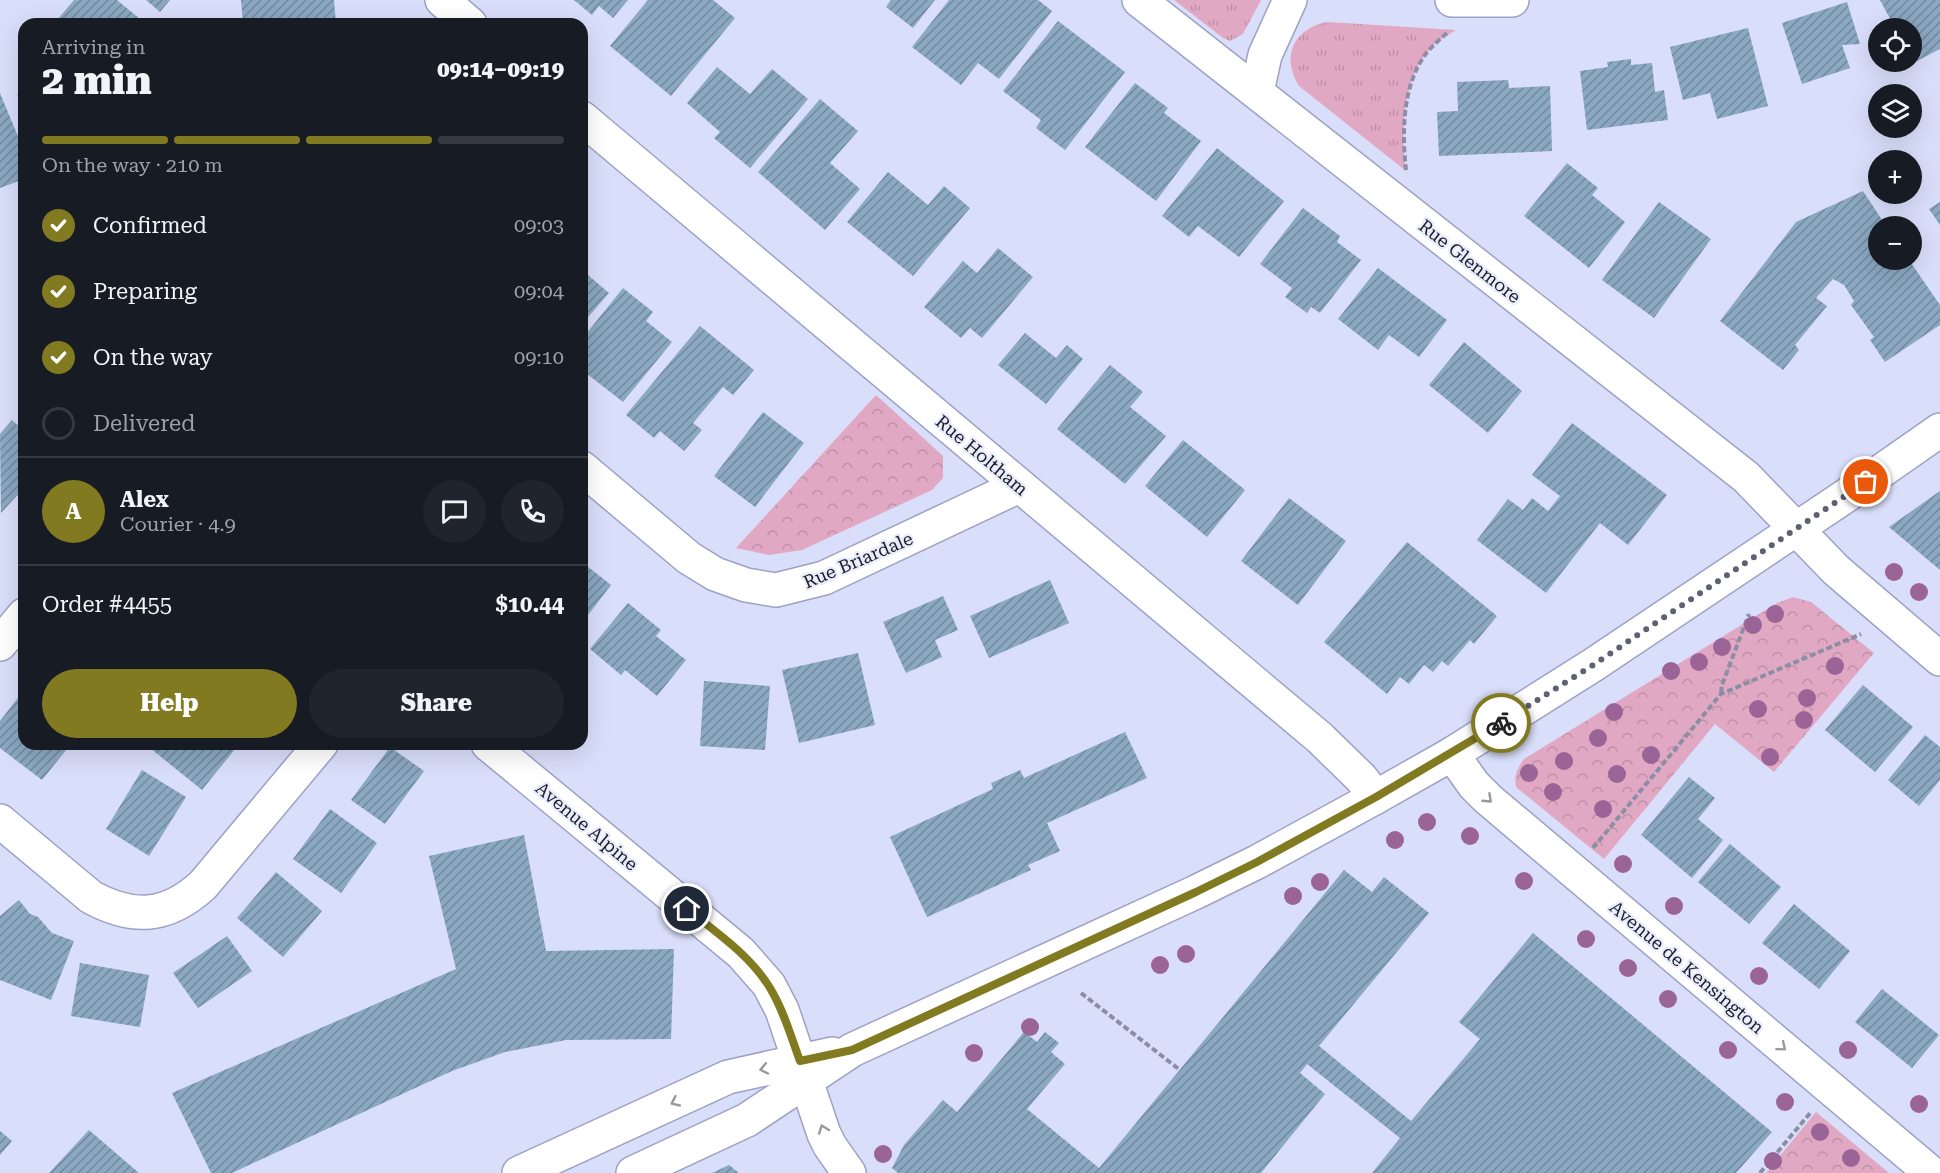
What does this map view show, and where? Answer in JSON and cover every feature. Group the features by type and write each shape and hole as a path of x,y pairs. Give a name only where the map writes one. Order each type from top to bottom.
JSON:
{"street":[{"name":"Rue Glenmore","path":"1138,0 1746,477 1836,570 1940,659"},
{"path":"1257,92 1265,55 1290,0"},
{"path":"1453,13 1512,0"},
{"name":"Rue Holtham","path":"588,123 1320,738 1361,778 1376,797"},
{"path":"633,1173 747,1120 803,1071 1196,892 1267,856 1452,754 1593,665 1940,430"},
{"name":"Rue Briardale","path":"588,473 689,558 715,574 746,585 776,590 824,578 1019,486"},
{"path":"0,644 18,622"},
{"path":"0,821 91,897 128,912 171,908 189,898 202,885 316,750"},
{"name":"Avenue Alpine","path":"495,750 741,953 763,977 775,996 830,1146 849,1173"},
{"name":"Avenue de Kensington","path":"1452,754 1474,785 1488,799 1931,1173"},
{"path":"519,1173 728,1077 803,1071"}],"path":[{"path":"1404,210 1406,171 1404,148 1409,89 1425,56 1453,13"},
{"path":"1721,694 1722,685 1749,614"},
{"path":"1588,853 1721,694 1859,635"},
{"path":"1081,993 1180,1070"},
{"path":"1760,1173 1814,1108"}],"green space":[{"path":"1174,0 1261,0 1243,34 1230,41"},
{"path":"1327,22 1456,30 1436,43 1425,55 1410,86 1404,120 1406,171 1299,86 1291,64 1294,45 1298,37 1306,31"},
{"path":"876,395 943,456 943,478 932,490 802,550 769,555 736,548"},
{"path":"1793,597 1811,602 1874,653 1774,772 1715,724 1604,859 1516,787 1517,772 1524,759 1777,603"},
{"path":"1816,1112 1889,1173 1766,1173"}],"building":[{"path":"74,0 117,0 139,18 59,18"},
{"path":"146,0 170,0 160,12"},
{"path":"241,0 334,0 336,18 242,18"},
{"path":"574,0 628,0 613,18 599,6 592,15"},
{"path":"648,0 713,0 735,18 671,96 610,46"},
{"path":"891,0 935,0 913,28 886,7"},
{"path":"949,0 1038,0 1052,11 999,79 978,63 961,85 912,47"},
{"path":"1880,0 1940,0 1940,49 1922,58 1922,18 1890,18"},
{"path":"1847,2 1860,44 1842,45 1850,68 1802,84 1782,23"},
{"path":"1058,21 1125,72 1065,150 1036,128 1041,120 1003,91"},
{"path":"1748,28 1768,106 1717,119 1710,93 1683,100 1670,47"},
{"path":"1631,59 1631,65 1652,63 1655,92 1664,90 1668,120 1587,130 1580,71 1608,67 1607,62"},
{"path":"717,67 750,94 772,69 808,99 750,168 714,138 720,132 687,103"},
{"path":"1508,80 1509,88 1550,86 1552,151 1439,156 1437,112 1458,111 1457,82"},
{"path":"1135,83 1168,108 1164,113 1201,141 1156,201 1085,147"},
{"path":"0,93 18,136 18,181 0,188"},
{"path":"820,99 858,131 830,163 860,189 825,230 758,172"},
{"path":"1217,148 1284,201 1239,257 1198,226 1189,237 1162,216"},
{"path":"1567,163 1598,188 1592,195 1625,222 1589,268 1524,216"},
{"path":"888,172 928,205 944,186 970,208 913,276 847,222"},
{"path":"1863,191 1868,199 1868,204 1872,204 1879,216 1868,216 1868,270 1916,270 1940,305 1940,325 1885,362 1870,340 1874,337 1851,305 1854,301 1844,285 1833,279 1816,298 1827,306 1795,345 1799,350 1783,370 1720,321 1796,222"},
{"path":"1659,202 1711,239 1654,318 1602,280"},
{"path":"1940,202 1940,225 1929,209"},
{"path":"1303,208 1340,236 1337,242 1361,260 1320,313 1311,307 1307,313 1285,297 1292,288 1260,264"},
{"path":"998,248 1033,277 982,338 970,328 961,338 924,307 963,261 977,273"},
{"path":"1378,268 1447,320 1419,357 1389,335 1378,350 1338,319"},
{"path":"588,275 609,293 588,317"},
{"path":"623,288 653,312 646,321 672,342 623,402 588,375 588,332"},
{"path":"700,326 754,370 733,395 723,387 693,423 702,430 684,451 660,431 654,438 626,415"},
{"path":"1025,333 1056,358 1067,345 1083,359 1046,404 998,365"},
{"path":"1464,342 1522,391 1488,433 1429,385"},
{"path":"1110,365 1143,392 1130,407 1166,436 1125,484 1057,429"},
{"path":"763,412 804,443 755,507 714,476"},
{"path":"12,420 18,426 18,495 1,513 0,434"},
{"path":"1572,423 1667,495 1628,545 1600,523 1546,593 1477,540 1508,499 1523,510 1532,498 1548,511 1560,496 1532,475"},
{"path":"1183,440 1245,490 1207,537 1145,486"},
{"path":"1940,491 1940,570 1889,527"},
{"path":"1289,498 1346,541 1298,605 1241,561"},
{"path":"1407,542 1497,616 1474,644 1470,640 1448,666 1442,661 1433,672 1424,665 1409,684 1400,677 1387,694 1324,642"},
{"path":"588,567 611,585 588,615"},
{"path":"1050,580 1069,623 989,658 970,616"},
{"path":"943,596 958,630 935,640 942,657 906,673 883,622"},
{"path":"628,603 661,630 656,636 686,660 657,696 625,670 621,675 590,649"},
{"path":"858,653 875,725 799,743 782,670"},
{"path":"704,681 770,686 765,750 700,746"},
{"path":"1863,685 1913,727 1875,772 1825,730"},
{"path":"18,698 18,750 66,750 42,780 0,748 0,721"},
{"path":"1125,732 1147,778 1047,823 1060,851 1028,865 1031,870 927,917 890,837 993,789 991,783 1020,770 1024,778"},
{"path":"1925,735 1940,747 1940,780 1919,806 1888,780"},
{"path":"152,750 234,750 202,790"},
{"path":"388,750 394,750 424,771 385,824 351,800"},
{"path":"142,770 186,797 149,856 106,829"},
{"path":"1689,777 1715,798 1698,819 1723,840 1692,878 1641,835"},
{"path":"330,809 377,843 341,893 293,859"},
{"path":"524,835 546,951 674,949 671,1039 566,1040 505,1052 452,1071 232,1173 211,1173 172,1093 456,969 429,856"},
{"path":"1730,844 1781,887 1749,924 1698,882"},
{"path":"1344,870 1372,892 1384,877 1429,913 1319,1046 1411,1121 1480,1039 1459,1022 1533,933 1772,1132 1736,1173 1372,1173 1400,1138 1307,1064 1300,1073 1325,1094 1261,1173 898,1173 892,1168 904,1145 943,1100 957,1112 1024,1032 1037,1042 1045,1032 1059,1043 1051,1052 1065,1064 1027,1109 1099,1168"},
{"path":"276,872 322,911 283,957 237,918"},
{"path":"19,900 30,914 38,917 52,933 74,941 51,1000 0,980 0,916"},
{"path":"1794,904 1850,951 1819,989 1762,943"},
{"path":"227,936 252,971 198,1008 173,973"},
{"path":"80,963 149,975 140,1027 71,1016"},
{"path":"1882,989 1939,1035 1912,1068 1855,1022"},
{"path":"89,1130 139,1173 49,1173"},
{"path":"0,1131 12,1141 0,1155"},
{"path":"729,1165 739,1173 712,1173"}],"way so far":[{"path":"1501,723 1593,665 1866,482"}],"route":[{"path":"687,909 741,953 769,985 782,1011 800,1061 852,1050 1092,941 1257,862 1452,754 1501,723"}]}
